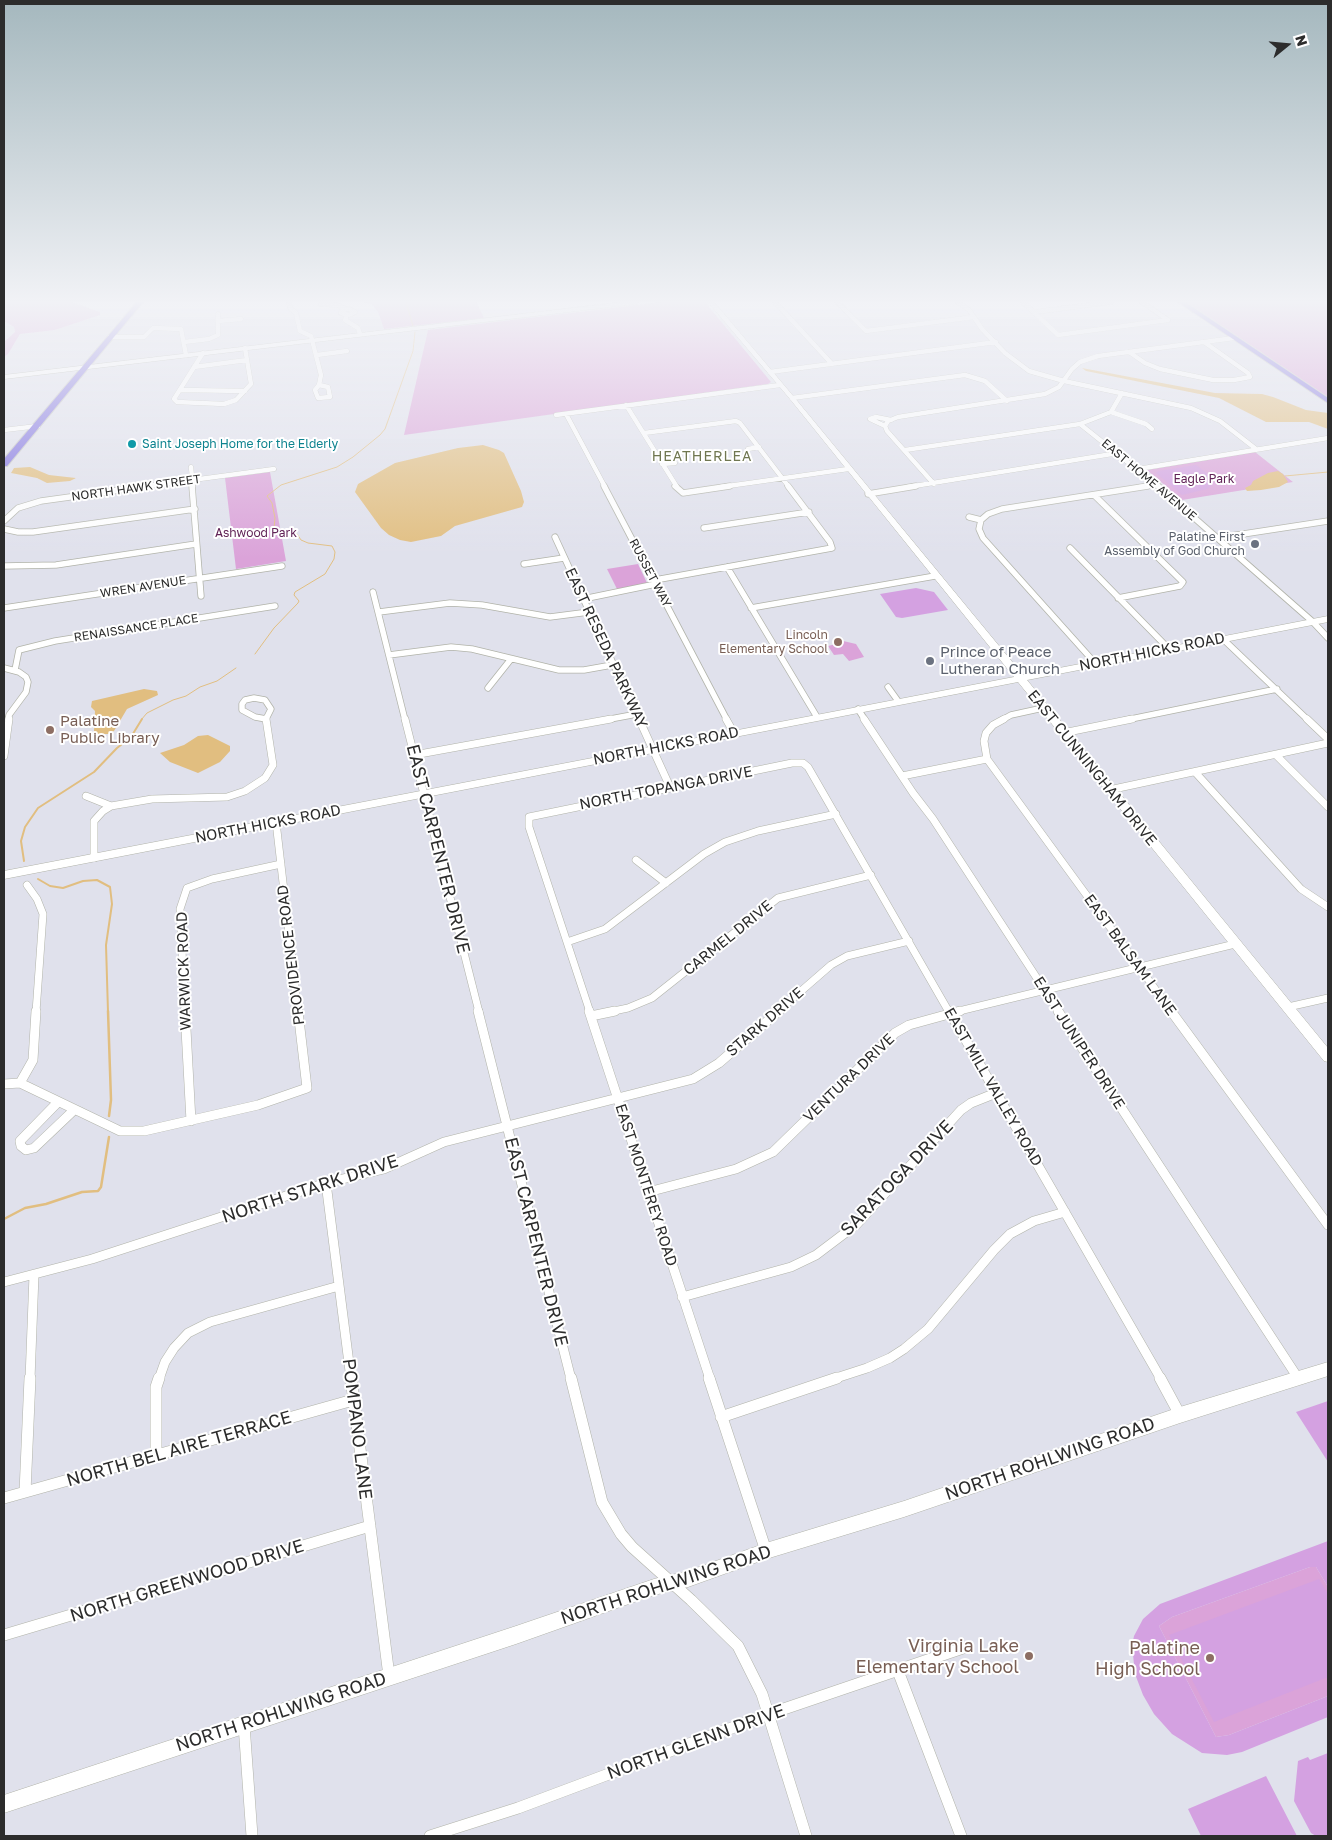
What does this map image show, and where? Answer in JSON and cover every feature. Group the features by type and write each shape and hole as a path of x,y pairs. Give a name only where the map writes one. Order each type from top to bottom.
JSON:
{"main road":[{"path":"4,464 38,426 68,388"},
{"path":"1308,388 1328,401"}],"street":[{"path":"246,391 180,390 174,399 184,403 224,404 236,400 246,391 248,388"},
{"path":"556,415 758,388"},
{"name":"EAST CUNNINGHAM DRIVE","path":"783,388 1328,1057"},
{"path":"792,398 868,388"},
{"path":"993,388 1007,401"},
{"path":"886,426 891,420 898,417 1007,401 1048,393 1059,388"},
{"path":"1097,388 1199,411 1226,425 1256,449"},
{"path":"905,450 1080,424 1111,412 1122,393"},
{"path":"626,405 677,488 683,493 848,470"},
{"path":"1111,412 1146,424 1152,428"},
{"name":"RUSSET WAY","path":"566,414 734,733"},
{"path":"891,420 876,417 870,419 886,426 887,430 934,484"},
{"path":"583,599 642,588 669,576 832,548 830,542 809,512 740,423 736,421 644,433"},
{"name":"EAST HOME AVENUE","path":"1080,424 1138,469 1313,622 1328,638"},
{"path":"4,430 38,426"},
{"path":"1138,469 1328,438"},
{"path":"748,449 759,447"},
{"path":"868,494 1118,453"},
{"path":"662,464 675,463"},
{"path":"191,467 201,596"},
{"name":"NORTH HAWK STREET","path":"4,521 18,508 34,503 274,469"},
{"path":"1095,663 983,538 979,529 981,520 988,514 1002,509 1156,485"},
{"path":"1094,495 1183,582 1180,586 1174,588 1118,598"},
{"path":"4,528 18,532 33,532 195,509"},
{"path":"704,528 809,512"},
{"path":"969,517 981,520"},
{"path":"1217,538 1328,521"},
{"name":"EAST RESEDA PARKWAY","path":"555,537 612,665 637,714 670,787"},
{"path":"4,566 56,565 196,544"},
{"path":"1070,548 1169,649"},
{"path":"524,564 564,558"},
{"name":"WREN AVENUE","path":"4,608 282,566"},
{"path":"727,566 817,717"},
{"path":"751,608 936,576"},
{"name":"EAST CARPENTER DRIVE","path":"373,592 602,1502 622,1534 632,1546 738,1646 769,1714 806,1836"},
{"path":"378,612 450,603 482,605 550,618 589,612"},
{"name":"RENAISSANCE PLACE","path":"14,670 18,650 56,641 275,606"},
{"name":"NORTH HICKS ROAD","path":"4,875 1328,619"},
{"path":"1223,639 1328,739"},
{"path":"389,655 450,647 472,649 559,670 584,670 612,665"},
{"path":"488,688 511,659"},
{"path":"4,668 14,670 26,677 28,687 9,715 4,756"},
{"path":"888,687 898,701"},
{"path":"1063,733 1277,689"},
{"path":"902,776 987,759 984,741 990,727 1007,716 1044,708"},
{"name":"EAST JUNIPER DRIVE","path":"858,709 933,819 1298,1378"},
{"path":"414,755 637,714"},
{"path":"94,858 94,822 98,816 111,806 152,799 226,797 245,792 265,778 273,765 266,719"},
{"path":"1110,790 1328,743"},
{"path":"1276,755 1328,807"},
{"name":"EAST BALSAM LANE","path":"987,759 1328,1225"},
{"name":"NORTH TOPANGA DRIVE","path":"529,817 670,787 792,763 802,763"},
{"name":"EAST MILL VALLEY ROAD","path":"802,763 808,768 836,814 1180,1415"},
{"path":"1195,772 1301,889 1328,907"},
{"path":"86,796 111,806"},
{"path":"566,942 605,929 704,854 725,842 758,831 836,814"},
{"name":"EAST MONTEREY ROAD","path":"529,817 530,827 566,942 766,1551"},
{"name":"PROVIDENCE ROAD","path":"191,1121 258,1105 307,1088 276,822"},
{"path":"636,860 666,883"},
{"name":"WARWICK ROAD","path":"191,1121 180,910 187,888 212,879 281,864"},
{"name":"CARMEL DRIVE","path":"591,1016 628,1008 652,998 702,960 762,908 778,898 871,875"},
{"path":"20,1083 33,1060 43,914 37,899 27,885"},
{"name":"STARK DRIVE","path":"618,1100 680,1083 704,1073 719,1063 831,964 847,956 909,941"},
{"name":"VENTURA DRIVE","path":"648,1192 736,1169 773,1152 895,1033 917,1022 1235,944"},
{"path":"1288,1007 1328,998"},
{"path":"4,1084 20,1083 120,1130 144,1131 191,1121"},
{"name":"SARATOGA DRIVE","path":"682,1297 791,1266 816,1255 857,1224 961,1110 971,1103 996,1093"},
{"name":"NORTH STARK DRIVE","path":"4,1282 92,1259 326,1183 384,1169 438,1143 618,1100"},
{"path":"58,1102 23,1137 20,1141 20,1146 26,1150 34,1148 74,1110"},
{"name":"POMPANO LANE","path":"326,1183 389,1676"},
{"path":"721,1416 867,1368 890,1358 928,1329 994,1250 1010,1234 1034,1221 1065,1212"},
{"path":"24,1492 34,1274"},
{"path":"156,1456 156,1387 165,1362 174,1348 188,1333 210,1322 339,1286"},
{"name":"NORTH ROHLWING ROAD","path":"4,1804 654,1587 673,1583 766,1551 904,1509 1180,1415 1328,1369"},
{"name":"NORTH BEL AIRE TERRACE","path":"4,1498 353,1400"},
{"name":"NORTH GREENWOOD DRIVE","path":"4,1635 370,1526"},
{"name":"NORTH GLENN DRIVE","path":"430,1836 518,1808 769,1714 963,1648"},
{"path":"898,1671 961,1836"},
{"path":"244,1725 252,1836"}],"green space":[{"path":"415,388 740,388 404,435"},
{"path":"1314,388 1328,388 1328,397"},
{"name":"Eagle Park","path":"1255,452 1293,482 1182,500 1147,470"},
{"path":"1196,465 1212,477 1213,484 1207,489 1182,495 1156,473 1158,471"},
{"name":"Ashwood Park","path":"270,472 286,561 236,569 225,478"},
{"path":"638,564 647,583 617,589 607,569"},
{"path":"916,588 934,592 948,610 902,618 896,617 880,594"},
{"path":"839,640 856,644 864,657 849,661 843,654 834,655 828,646 836,644"},
{"path":"1328,1401 1328,1462 1296,1412"},
{"path":"1328,1541 1328,1587 1316,1567 1310,1567 1172,1617 1159,1626 1216,1737 1229,1735 1328,1696 1328,1717 1242,1752 1227,1755 1202,1753 1172,1734 1154,1714 1143,1695 1135,1674 1132,1645 1134,1636 1143,1619 1160,1604"},
{"path":"1310,1567 1316,1567 1328,1587 1328,1696 1229,1735 1216,1737 1159,1626 1172,1617"},
{"path":"1319,1579 1328,1594 1328,1677 1214,1722 1169,1635"},
{"path":"1328,1753 1328,1836 1316,1836 1311,1833 1294,1801 1298,1761 1308,1757 1310,1760"},
{"path":"1266,1776 1297,1836 1201,1836 1188,1809"}],"shaded area":[{"path":"1169,388 1188,388 1215,393 1262,394 1306,410 1328,413 1328,429 1309,422 1266,422 1219,398"},
{"path":"483,445 504,453 521,491 524,502 522,507 455,526 441,536 411,542 389,535 381,528 355,492 358,484 395,463 458,448"},
{"path":"30,467 49,475 76,478 70,481 47,483 37,478 11,473 14,468"},
{"path":"1278,471 1283,474 1288,482 1279,487 1261,490 1247,491 1245,488 1268,473"},
{"path":"144,689 157,691 158,695 127,709 114,731 109,734 95,734 95,711 91,707 92,701"},
{"path":"208,735 230,746 230,751 220,762 198,773 170,762 160,753 184,745 198,736"}],"waterway":[{"path":"255,654 274,628 298,603 299,601 294,595 295,592 325,574 334,559 335,552 332,546 308,543 301,540 297,534 277,531 274,528 275,518 272,503 267,496 281,485 337,467 353,457 385,429 400,388"},
{"path":"1285,476 1328,472"},
{"path":"141,720 147,713 173,700 186,696 200,687 217,681 236,668"},
{"path":"24,861 21,841 25,827 38,808 94,772 117,748 131,737 142,719"},
{"path":"38,879 50,886 63,888 83,881 97,880 110,887 112,904 106,945 108,1012"},
{"path":"108,1011 111,1100 109,1116"},
{"path":"4,1219 25,1208 46,1204 82,1192 98,1191 101,1187 109,1137"}],"place":[{"name":"Saint Joseph Home for the Elderly","path":"132,444"},
{"name":"Palatine First Assembly of God Church","path":"1255,544"},
{"name":"Lincoln Elementary School","path":"838,642"},
{"name":"Prince of Peace Lutheran Church","path":"930,661"},
{"name":"Palatine Public Library","path":"50,730"},
{"name":"Virginia Lake Elementary School","path":"1029,1656"},
{"name":"Palatine High School","path":"1210,1658"}],"district":[{"name":"HEATHERLEA","path":"702,457"}]}
